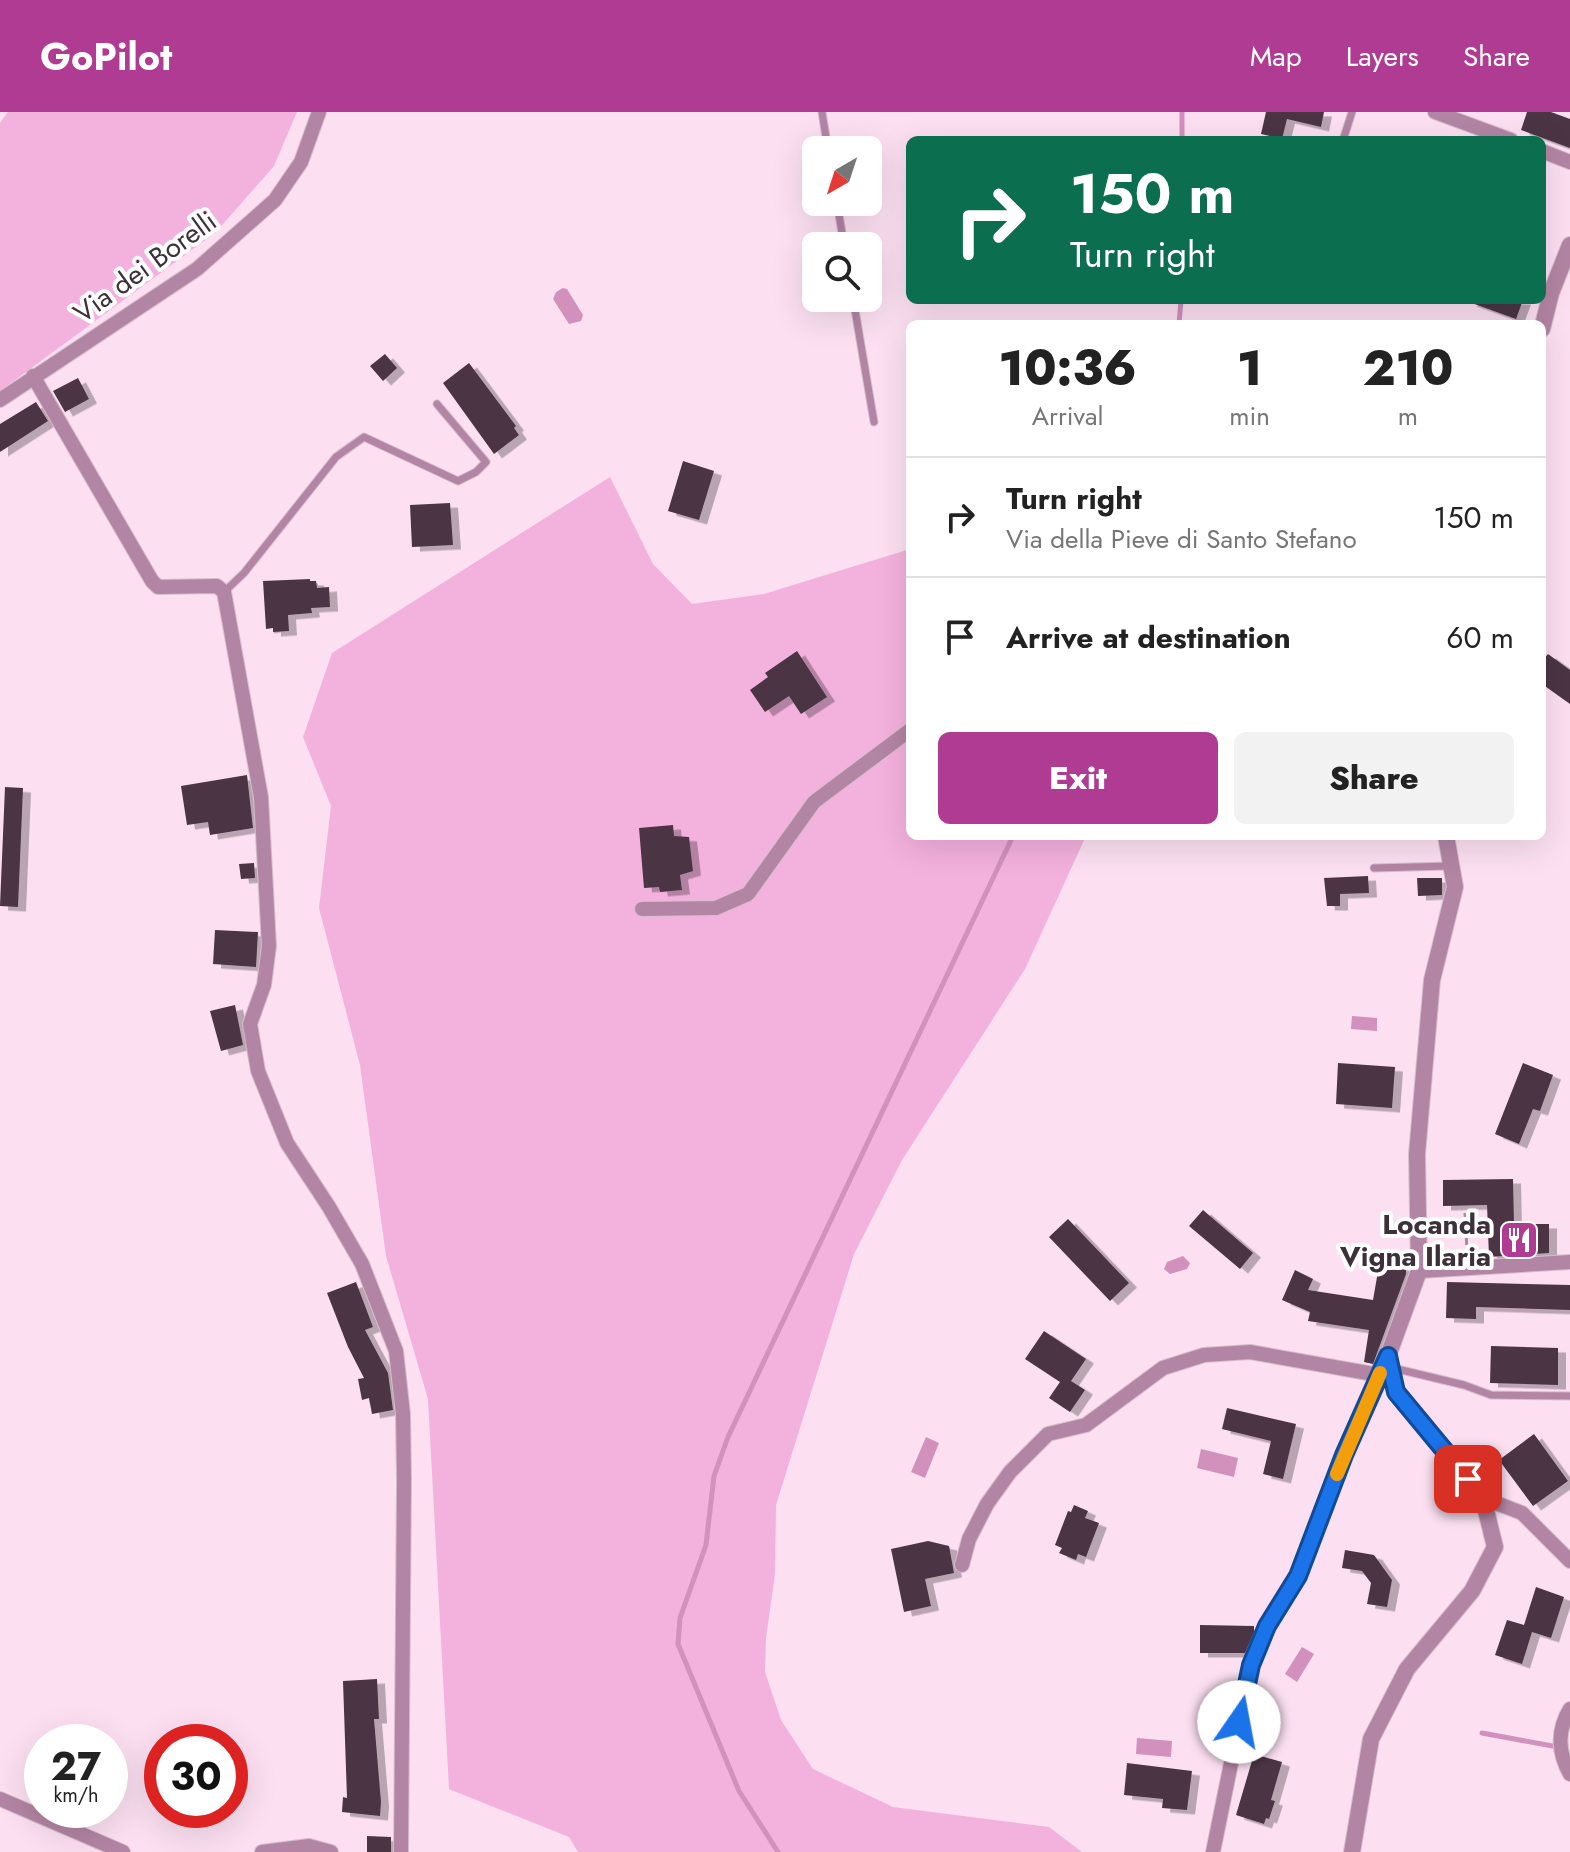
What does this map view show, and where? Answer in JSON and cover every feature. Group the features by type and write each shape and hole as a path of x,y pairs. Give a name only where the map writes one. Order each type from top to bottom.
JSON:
{"street":[{"name":"Via dei Borelli","path":"0,400 197,269 275,200 301,162 319,112"},
{"path":"1435,112 1500,136"},
{"path":"1546,153 1570,162"},
{"path":"1544,320 1570,245"},
{"path":"33,376 152,581 158,587 217,586 224,592 261,797 269,946 264,985 250,1024 258,1071 287,1143 362,1264 396,1351 403,1414 404,1480 401,1852"},
{"path":"642,909 716,908 748,894 814,802 906,733"},
{"path":"1213,1852 1251,1665 1267,1626 1298,1576 1344,1455 1386,1366 1419,1271 1417,1154 1432,980 1455,887 1447,840"},
{"path":"1419,1271 1570,1262"},
{"path":"962,1565 969,1539 987,1504 1010,1472 1048,1434 1086,1425 1163,1368 1204,1355 1250,1352 1386,1366"},
{"path":"1352,1852 1371,1739 1407,1669 1472,1591 1495,1547 1483,1498 1396,1392 1386,1366"},
{"path":"1483,1498 1522,1513 1570,1561"},
{"path":"1570,1709 1563,1720 1559,1749 1570,1774"},
{"path":"0,1799 123,1852"},
{"path":"262,1852 309,1846 331,1852"}],"lane":[{"path":"822,112 826,136"},
{"path":"1344,136 1352,112"},
{"path":"855,312 874,422"},
{"path":"224,592 244,573 336,457 364,437 458,481 476,472 486,462 437,404"},
{"path":"1374,868 1452,866"},
{"path":"1386,1366 1464,1385 1491,1395 1570,1396"}],"path":[{"path":"1465,1213 1468,1267"}],"shaded area":[{"path":"8,112 297,112 274,166 215,233 0,391 0,123"},
{"path":"567,289 583,315 581,321 569,324 553,299 556,292"},
{"path":"610,477 653,564 692,604 764,594 906,550 906,840 1084,840 1025,969 902,1160 854,1254 776,1505 775,1574 766,1638 765,1672 781,1720 813,1769 893,1807 1049,1827 1082,1852 578,1852 569,1837 449,1789 428,1399 386,1256 360,1065 319,908 331,806 303,737 332,653"},
{"path":"1352,1016 1377,1018 1377,1031 1351,1029"},
{"path":"1183,1256 1190,1263 1187,1269 1170,1274 1164,1269 1167,1262"},
{"path":"926,1437 939,1443 925,1478 911,1472"},
{"path":"1201,1449 1238,1458 1234,1477 1197,1468"},
{"path":"1302,1647 1314,1654 1297,1682 1285,1674"},
{"path":"1137,1738 1172,1741 1171,1757 1136,1754"}],"building":[{"path":"1266,112 1324,112 1321,127 1287,119 1283,136 1261,134"},
{"path":"1527,112 1551,112 1570,119 1570,148 1546,139 1546,136 1521,130"},
{"path":"1475,304 1522,304 1516,319"},
{"path":"385,354 397,368 383,381 370,366"},
{"path":"469,363 516,426 514,428 519,435 494,454 443,383"},
{"path":"78,378 89,399 65,412 53,391"},
{"path":"36,402 48,421 0,452 0,424"},
{"path":"683,461 714,471 699,520 668,511"},
{"path":"450,503 453,545 412,547 410,505"},
{"path":"263,581 316,581 317,588 329,587 330,607 311,608 312,613 288,615 289,631 266,629"},
{"path":"797,651 827,697 801,714 789,696 765,712 750,690 768,677 765,673"},
{"path":"1548,654 1570,670 1570,704 1546,687"},
{"path":"247,775 253,828 210,835 208,822 187,825 181,786"},
{"path":"5,787 23,788 18,907 0,906"},
{"path":"673,825 674,836 689,837 693,871 680,875 682,890 660,892 659,887 644,888 639,828"},
{"path":"254,863 255,878 241,879 239,864"},
{"path":"1368,876 1369,893 1340,894 1340,906 1327,906 1324,878"},
{"path":"1417,878 1442,878 1442,895 1418,896"},
{"path":"215,930 258,932 256,967 213,964"},
{"path":"235,1005 243,1045 221,1051 210,1011"},
{"path":"1338,1063 1395,1067 1392,1108 1336,1104"},
{"path":"1523,1063 1553,1075 1540,1111 1533,1109 1519,1144 1495,1134"},
{"path":"1513,1179 1514,1224 1549,1224 1549,1253 1489,1257 1487,1205 1443,1206 1443,1180"},
{"path":"1203,1210 1253,1253 1240,1269 1189,1226"},
{"path":"1068,1219 1129,1283 1110,1301 1049,1237"},
{"path":"1380,1260 1406,1268 1406,1274 1373,1364 1364,1362 1369,1330 1308,1321 1310,1312 1282,1300 1295,1270 1313,1279 1308,1290 1373,1300"},
{"path":"356,1282 373,1327 365,1330 388,1373 393,1410 372,1414 369,1398 362,1400 358,1379 364,1378 327,1293"},
{"path":"1447,1282 1570,1285 1570,1310 1476,1307 1476,1319 1446,1318"},
{"path":"1044,1331 1086,1359 1071,1381 1085,1390 1070,1412 1049,1398 1060,1382 1025,1359"},
{"path":"1491,1346 1558,1348 1558,1385 1490,1383"},
{"path":"1227,1408 1296,1424 1283,1479 1263,1474 1271,1441 1222,1429"},
{"path":"1534,1434 1568,1481 1533,1506 1499,1460"},
{"path":"1074,1505 1088,1511 1085,1518 1099,1523 1086,1557 1078,1554 1076,1560 1059,1553 1062,1548 1055,1545 1068,1511 1071,1512"},
{"path":"928,1541 949,1546 954,1573 925,1579 931,1606 904,1612 891,1549"},
{"path":"1345,1550 1374,1555 1392,1580 1387,1607 1367,1604 1371,1583 1362,1571 1342,1568"},
{"path":"1536,1587 1564,1597 1551,1638 1532,1632 1522,1664 1495,1655 1507,1620 1524,1625"},
{"path":"1200,1625 1254,1626 1254,1632 1245,1653 1200,1653"},
{"path":"377,1679 379,1719 374,1719 380,1816 342,1812 343,1797 347,1798 343,1681"},
{"path":"1254,1754 1282,1762 1271,1800 1275,1801 1264,1824 1236,1815"},
{"path":"1127,1763 1192,1771 1187,1810 1162,1808 1163,1799 1124,1795"},
{"path":"367,1836 391,1837 391,1852 367,1852"}],"waterway":[{"path":"1182,112 1182,136"},
{"path":"1179,320 1181,304"},
{"path":"778,1852 739,1791 678,1644 680,1618 706,1545 714,1476 728,1437 1011,840"},
{"path":"1482,1733 1558,1747"}],"slow traffic":[{"path":"1337,1474 1380,1373"}],"place":[{"name":"Locanda Vigna Ilaria","path":"1519,1240"}],"route":[{"path":"1239,1722 1251,1665 1267,1626 1298,1576 1344,1455 1388,1356 1396,1392 1468,1479"}]}
